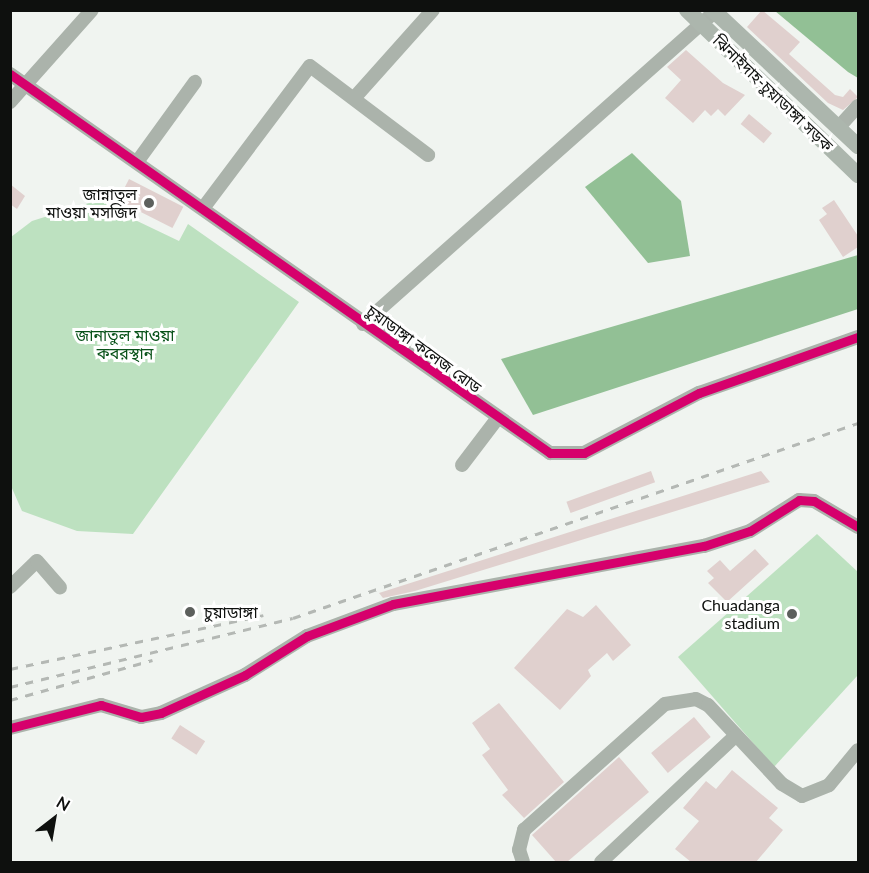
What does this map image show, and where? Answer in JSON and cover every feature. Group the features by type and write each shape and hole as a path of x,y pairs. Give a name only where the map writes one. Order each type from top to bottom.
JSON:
{"main road":[{"name":"ঝিনাইদাহ-চুয়াডাঙ্গা সড়ক","path":"687,10 858,175"},
{"name":"ঝিনাইদাহ-চুয়াডাঙ্গা সড়ক","path":"714,11 858,146"}],"street":[{"path":"10,102 92,10"},
{"path":"356,96 433,10"},
{"path":"363,324 714,11"},
{"path":"204,207 306,67 315,67 356,96 428,155"},
{"name":"চুয়াডাঙ্গা কলেজ রোড","path":"10,74 204,207 497,420 550,453 584,453 699,393 858,337"},
{"path":"137,162 195,82"},
{"path":"838,128 858,106"},
{"path":"462,465 497,420"},
{"path":"10,728 101,705 141,717 161,713 245,675 307,636 393,604 704,546 750,531 799,500 814,501 858,527"},
{"path":"10,586 37,561 60,587"},
{"path":"523,862 519,850 525,831 665,704 696,699 802,796 829,785 858,750"},
{"path":"601,862 735,736"}],"green space":[{"name":"জানাতুল মাওয়া কবরস্থান","path":"108,197 133,219 179,241 188,224 299,302 133,534 77,531 22,511 11,486 11,237 32,221"},
{"name":"Chuadanga stadium","path":"817,534 858,572 858,675 774,767 678,657"}],"shaded area":[{"path":"775,11 858,11 858,78 848,72"},
{"path":"632,153 681,201 690,256 648,263 585,187"},
{"path":"858,255 858,309 533,415 501,359"}],"building":[{"path":"762,10 800,42 789,54 835,95 843,97 850,89 858,97 843,110 828,103 747,27"},
{"path":"686,50 723,83 745,95 725,116 718,109 711,116 705,110 693,123 665,98 681,80 667,67"},
{"path":"749,114 772,133 764,143 741,124"},
{"name":"জান্নাতুল মাওয়া মসজিদ","path":"129,179 183,207 172,228 118,200"},
{"path":"10,184 25,196 17,209 10,204"},
{"path":"834,200 858,236 858,247 843,257 819,220 827,214 822,208"},
{"path":"651,471 655,482 571,513 566,502"},
{"path":"761,471 770,482 415,591 383,598 379,593"},
{"path":"755,549 769,564 727,602 708,583 714,578 707,571 720,560 730,571"},
{"path":"596,605 631,645 613,661 607,653 588,670 591,676 560,710 514,668 567,609 583,617"},
{"path":"499,703 564,782 524,818 502,795 508,790 482,755 490,749 472,723"},
{"path":"694,717 711,737 668,773 651,753"},
{"path":"180,725 205,741 196,755 171,738"},
{"path":"619,757 649,792 567,862 556,862 532,835"},
{"path":"732,770 778,808 769,818 783,830 756,862 691,862 675,849 699,821 683,808 706,781 716,789"}],"railway":[{"path":"10,687 293,618 858,423"},
{"path":"10,669 263,615"},
{"path":"10,700 152,660"}],"cycle path":[{"path":"10,74 550,453 584,453 699,393 858,337"},
{"path":"10,728 101,705 141,717 161,713 245,675 307,636 393,604 704,546 750,531 799,500 814,501 858,527"}],"place":[{"name":"জান্নাতুল মাওয়া মসজিদ","path":"149,203"},
{"name":"চুয়াডাঙ্গা","path":"190,612"},
{"name":"Chuadanga stadium","path":"792,614"}]}
